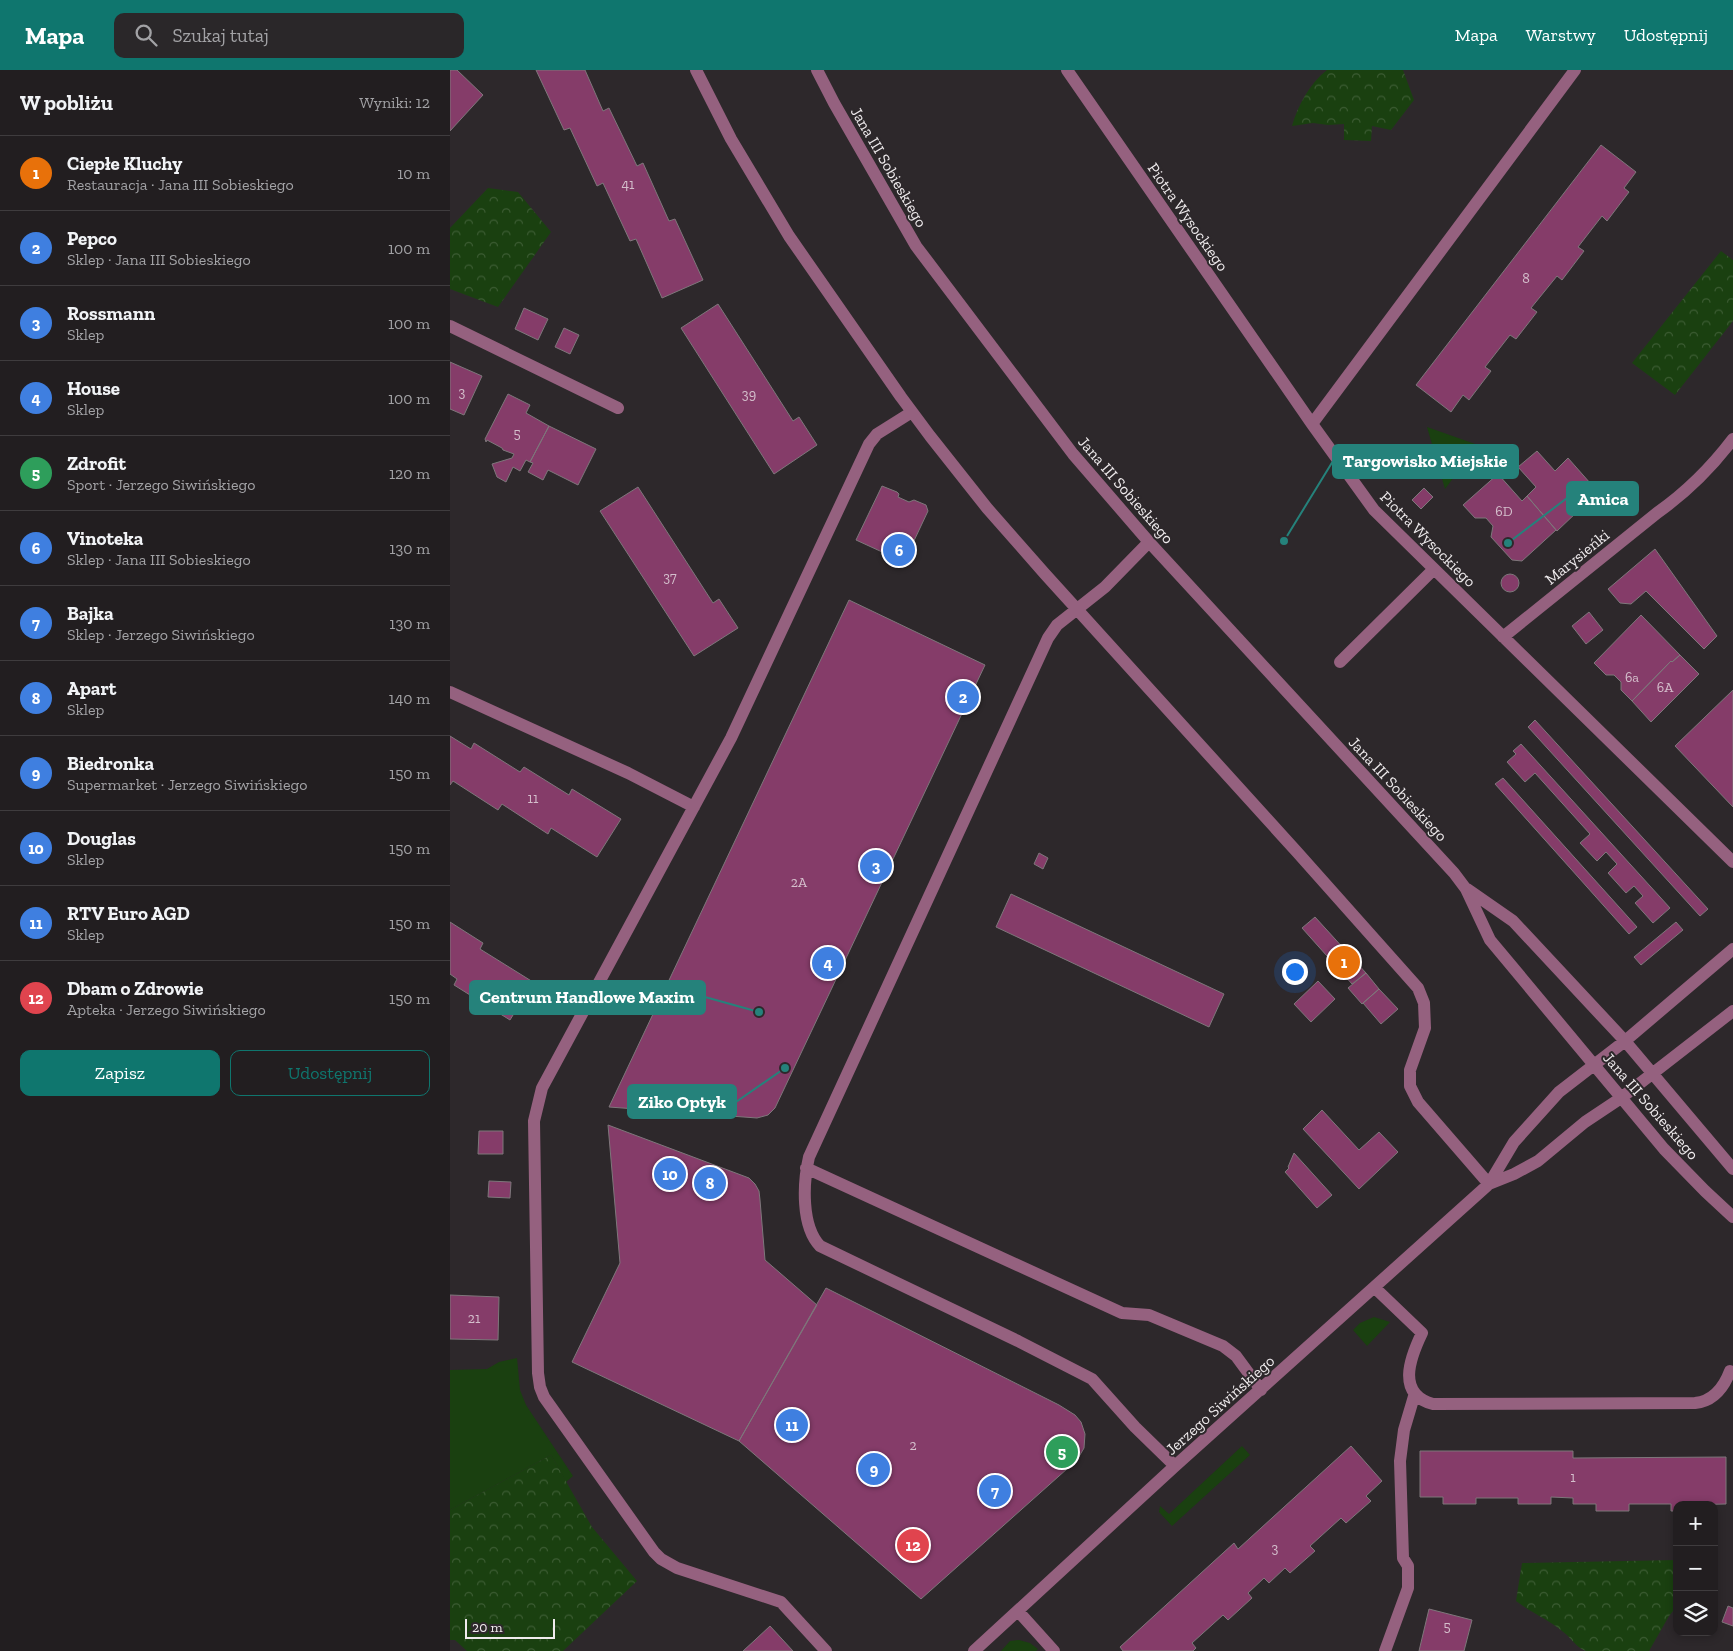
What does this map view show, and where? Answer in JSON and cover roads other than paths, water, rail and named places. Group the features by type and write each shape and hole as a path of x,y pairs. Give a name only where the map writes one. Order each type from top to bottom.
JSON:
{"street":[{"path":"696,70 731,139 789,236 912,412 987,508 1298,852 1418,988 1424,1003 1425,1028 1410,1070 1410,1086 1418,1102 1489,1184"},
{"name":"Jana III Sobieskiego","path":"817,70 916,246 1073,454 1149,542 1466,889 1514,921 1625,1041 1733,1169"},
{"name":"Piotra Wysockiego","path":"1068,70 1312,424 1374,510 1733,862"},
{"path":"1312,424 1575,70"},
{"path":"450,326 618,408"},
{"path":"826,1651 781,1602 676,1568 661,1559 654,1552 544,1397 538,1373 534,1121 542,1088 731,738 869,444 877,434 912,412"},
{"name":"Marysieńki","path":"1504,637 1657,513 1677,499 1714,464 1733,439"},
{"path":"1149,542 1105,587 1056,625 1048,638 809,1157 806,1168 806,1203 809,1227 813,1238 820,1246 1018,1341 1092,1379 1135,1427 1175,1466"},
{"path":"1340,662 1434,569"},
{"path":"450,692 628,772 694,807"},
{"name":"Jana III Sobieskiego","path":"1466,889 1490,940 1677,1163 1733,1217"},
{"name":"Jerzego Siwińskiego","path":"974,1651 1175,1466 1489,1184 1514,1142 1559,1092 1625,1041 1733,949"},
{"name":"Jerzego Siwińskiego","path":"1489,1184 1514,1174 1538,1161 1585,1122 1621,1098 1733,1011"},
{"path":"806,1168 1122,1313 1149,1315 1223,1346 1236,1356 1261,1390"},
{"path":"1375,1288 1422,1334 1412,1353 1409,1369 1410,1384 1415,1393 1424,1401 1434,1404 1695,1403 1704,1401 1718,1392 1725,1384 1730,1371"},
{"path":"1385,1651 1408,1588 1408,1566 1403,1558 1400,1461 1404,1430 1415,1393"},
{"path":"1018,1612 1054,1651"}],"place":[{"name":"Targowisko Miejskie","path":"1284,541"},
{"name":"Amica","path":"1508,543"},
{"name":"Vinoteka","path":"899,550"},
{"name":"Pepco","path":"963,697"},
{"name":"Rossmann","path":"876,866"},
{"name":"Ciepłe Kluchy","path":"1344,962"},
{"name":"House","path":"828,963"},
{"name":"Centrum Handlowe Maxim","path":"759,1012"},
{"name":"Ziko Optyk","path":"785,1068"},
{"name":"Douglas","path":"670,1174"},
{"name":"Apart","path":"710,1183"},
{"name":"RTV Euro AGD","path":"792,1425"},
{"name":"Zdrofit","path":"1062,1452"},
{"name":"Biedronka","path":"874,1469"},
{"name":"Bajka","path":"995,1491"},
{"name":"Dbam o Zdrowie","path":"913,1545"}]}
